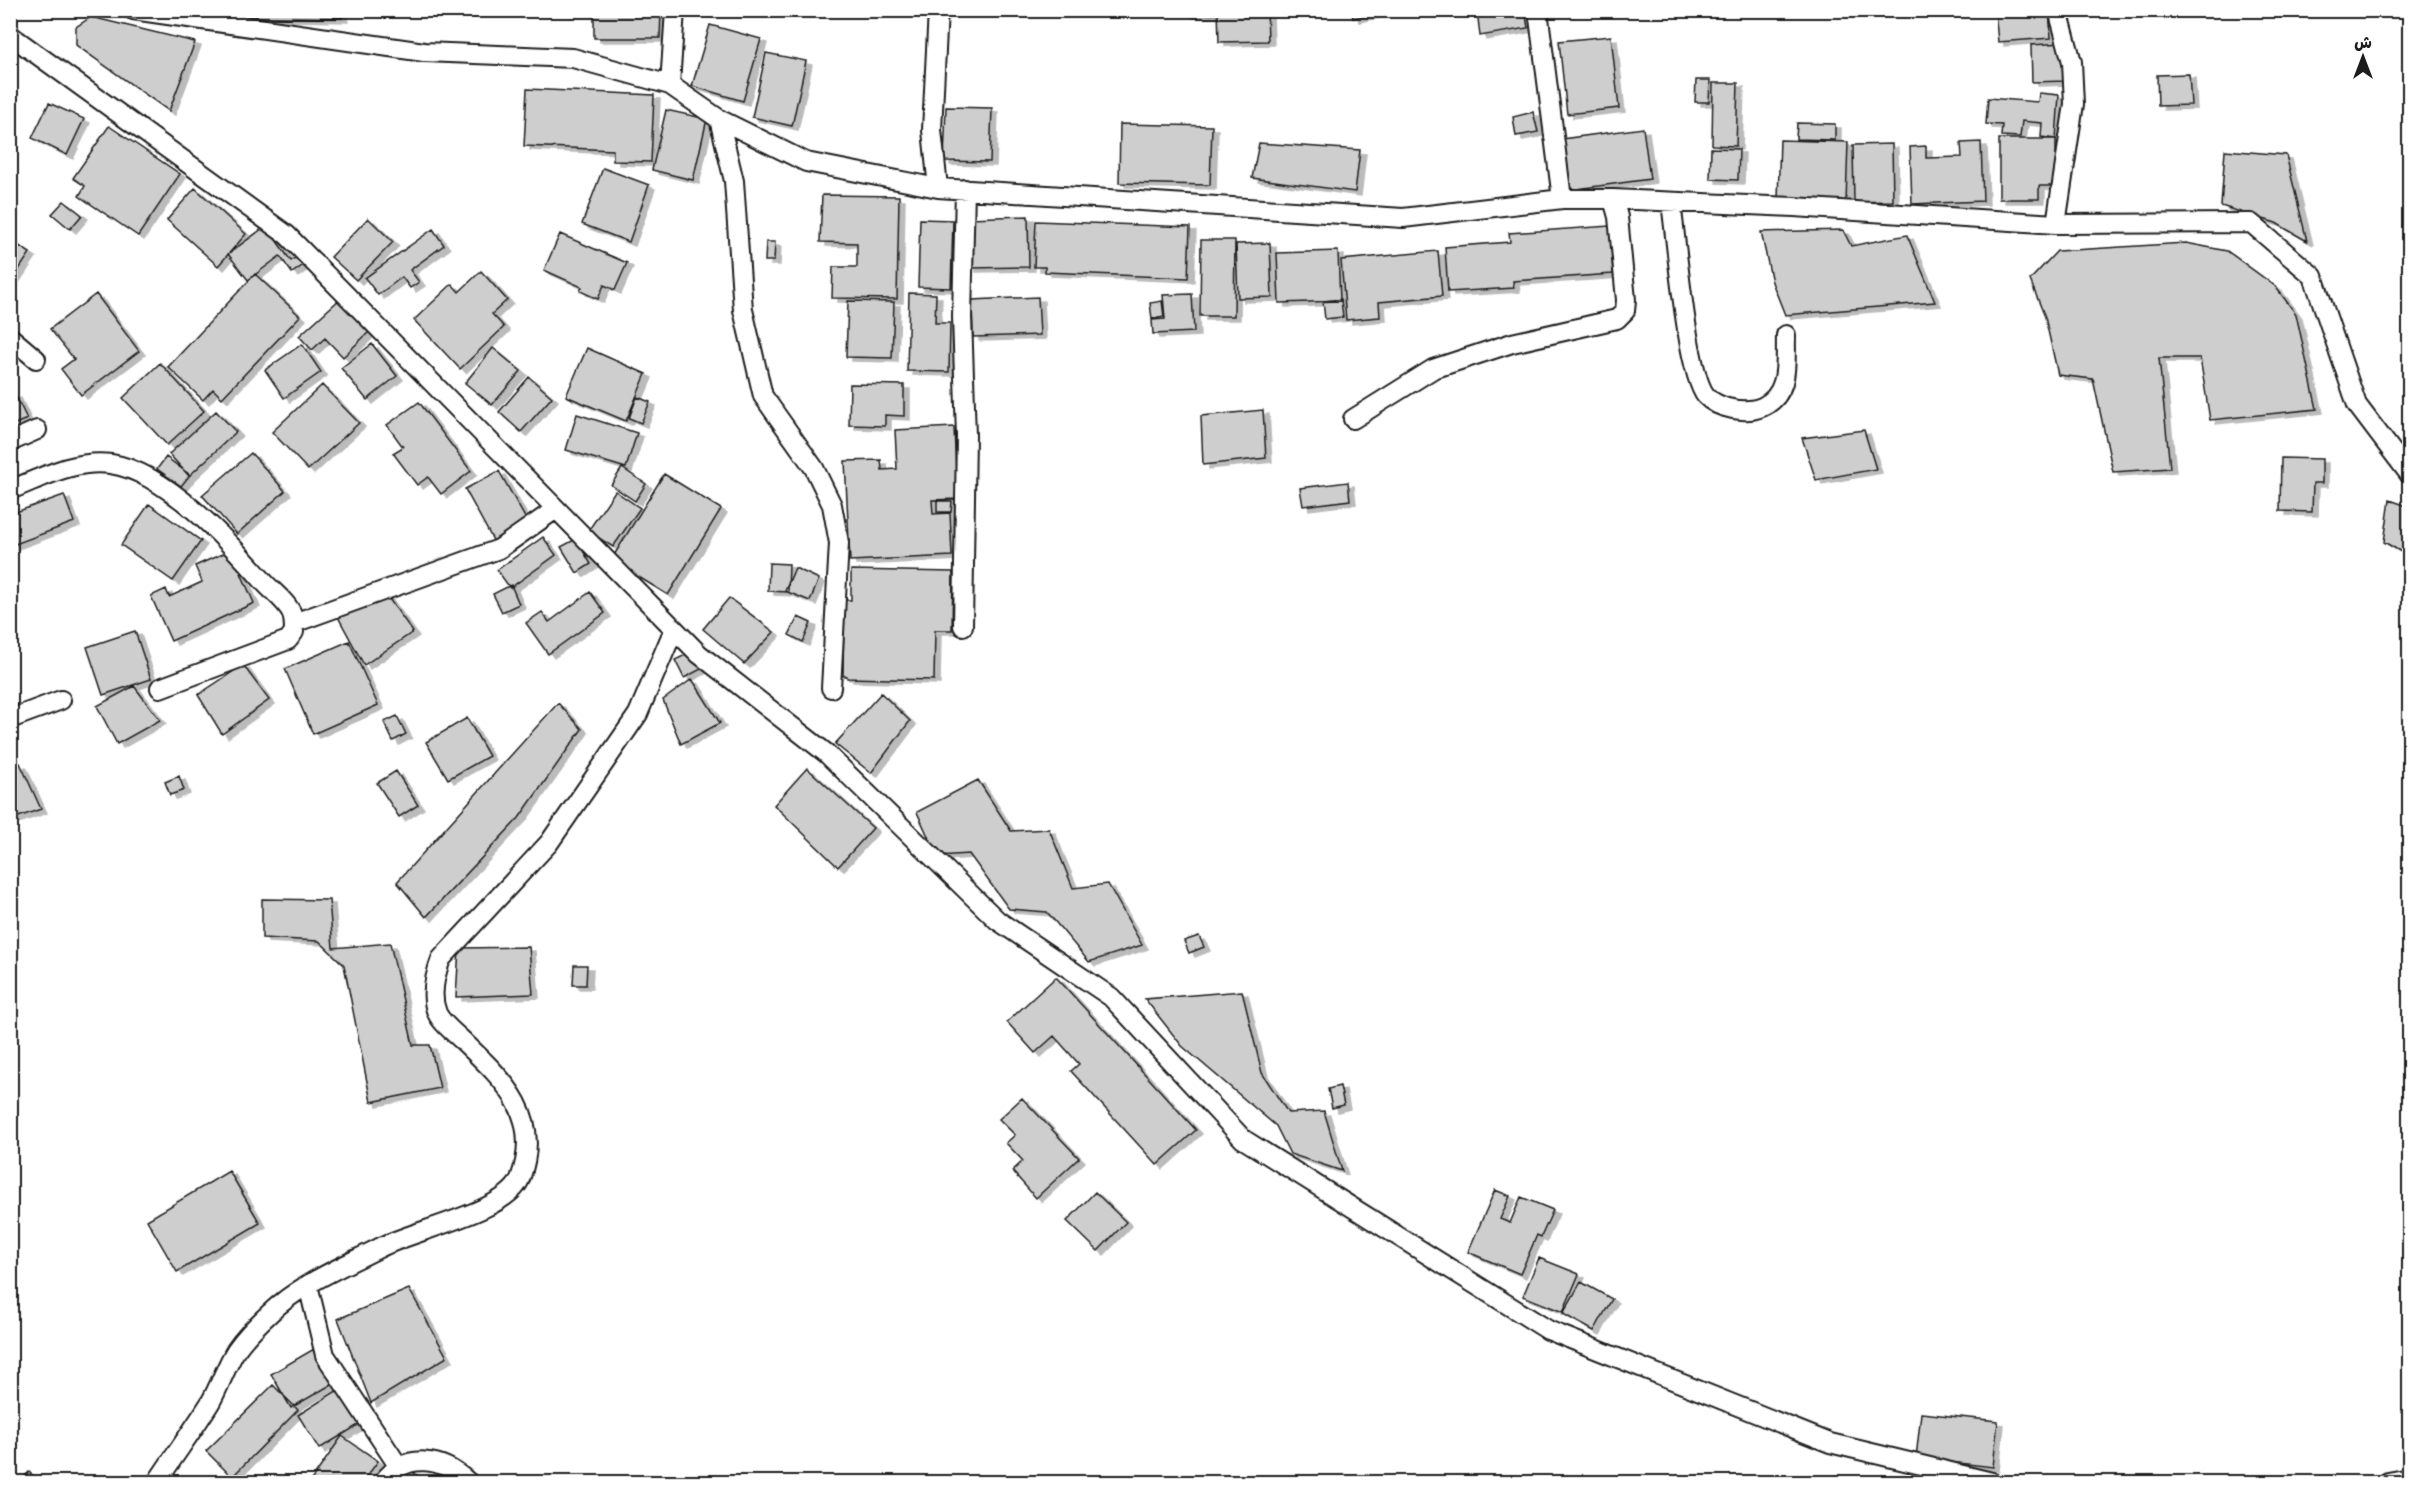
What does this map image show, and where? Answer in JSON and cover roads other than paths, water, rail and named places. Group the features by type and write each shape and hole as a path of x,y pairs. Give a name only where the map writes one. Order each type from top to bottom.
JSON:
{"street":[{"path":"133,10 424,52 573,58 670,85 719,119 806,162 938,188 1403,218 1562,200 1612,200 1794,207 2056,224 2251,223 2313,276 2357,405 2409,475"},
{"path":"670,85 675,10"},
{"path":"938,10 932,130 938,188"},
{"path":"1538,10 1562,200"},
{"path":"2056,224 2074,104 2072,62 2058,10"},
{"path":"10,35 287,235 699,654 826,753 998,920 1111,997 1243,1139 1548,1330 1830,1443 1992,1482"},
{"path":"719,119 734,181 743,310 763,396 814,468 832,505 839,543 831,688"},
{"path":"963,626 966,436 962,317 965,189"},
{"path":"1353,418 1433,369 1512,343 1617,318 1625,311 1626,300 1618,217 1612,200"},
{"path":"1671,202 1691,350 1698,380 1706,396 1722,407 1742,410 1760,408 1774,400 1784,386 1786,334"},
{"path":"10,337 36,359"},
{"path":"10,442 37,430"},
{"path":"10,490 66,468 89,463 112,464 133,470 164,487 225,538 292,613 294,632 288,640 160,688"},
{"path":"294,623 499,549 556,509"},
{"path":"157,1482 210,1401 237,1349 271,1312 308,1285 387,1243 478,1211 502,1198 519,1183 524,1166 527,1140 522,1111 512,1092 497,1073 447,1026 437,1013 434,994 435,975 441,959 549,843 632,723 638,714 674,629"},
{"path":"10,719 61,700"},
{"path":"308,1285 325,1355 399,1467"},
{"path":"383,1482 399,1467 418,1461 436,1462 453,1469 468,1482"},
{"path":"2388,1482 2409,1478"}]}
